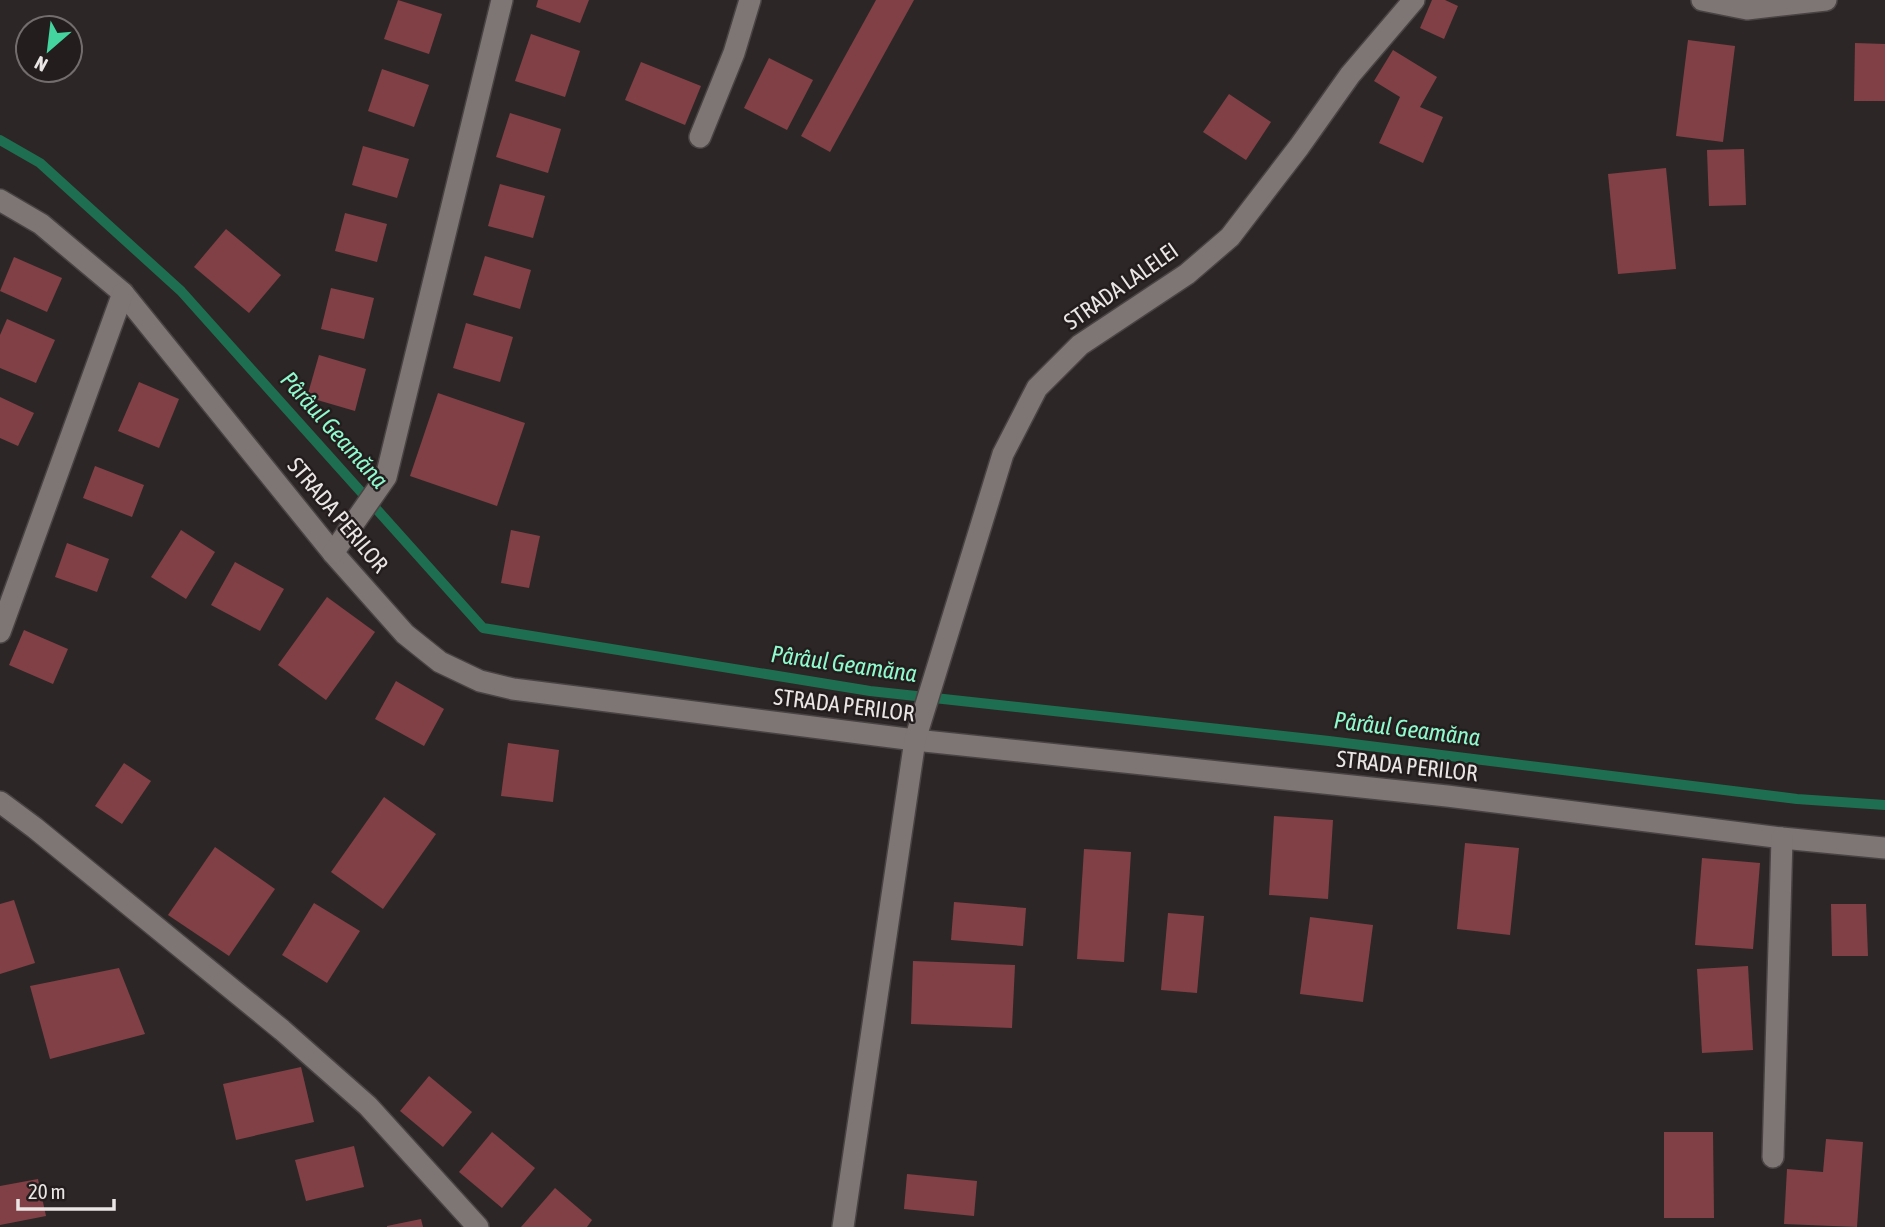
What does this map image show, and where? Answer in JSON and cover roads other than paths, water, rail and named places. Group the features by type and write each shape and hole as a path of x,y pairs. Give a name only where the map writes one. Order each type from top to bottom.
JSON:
{"street":[{"path":"332,553 386,477 502,0"},
{"path":"700,137 734,53 750,0"},
{"name":"STRADA LALELEI","path":"843,1227 915,740 1003,454 1037,388 1080,345 1187,274 1230,237 1350,75 1414,0"},
{"path":"1702,0 1747,9 1826,0"},
{"name":"STRADA PERILOR","path":"0,200 41,224 122,293 332,553 405,634 440,663 480,681 513,690 915,740 1447,796 1782,838 1885,848"},
{"path":"0,632 122,293"},
{"path":"0,802 311,1055 368,1106 478,1227"},
{"path":"1773,1157 1782,838"}],"waterway":[{"name":"Pârâul Geamăna","path":"0,140 40,163 181,291 483,628 870,691 1329,741 1797,799 1885,805"}]}
